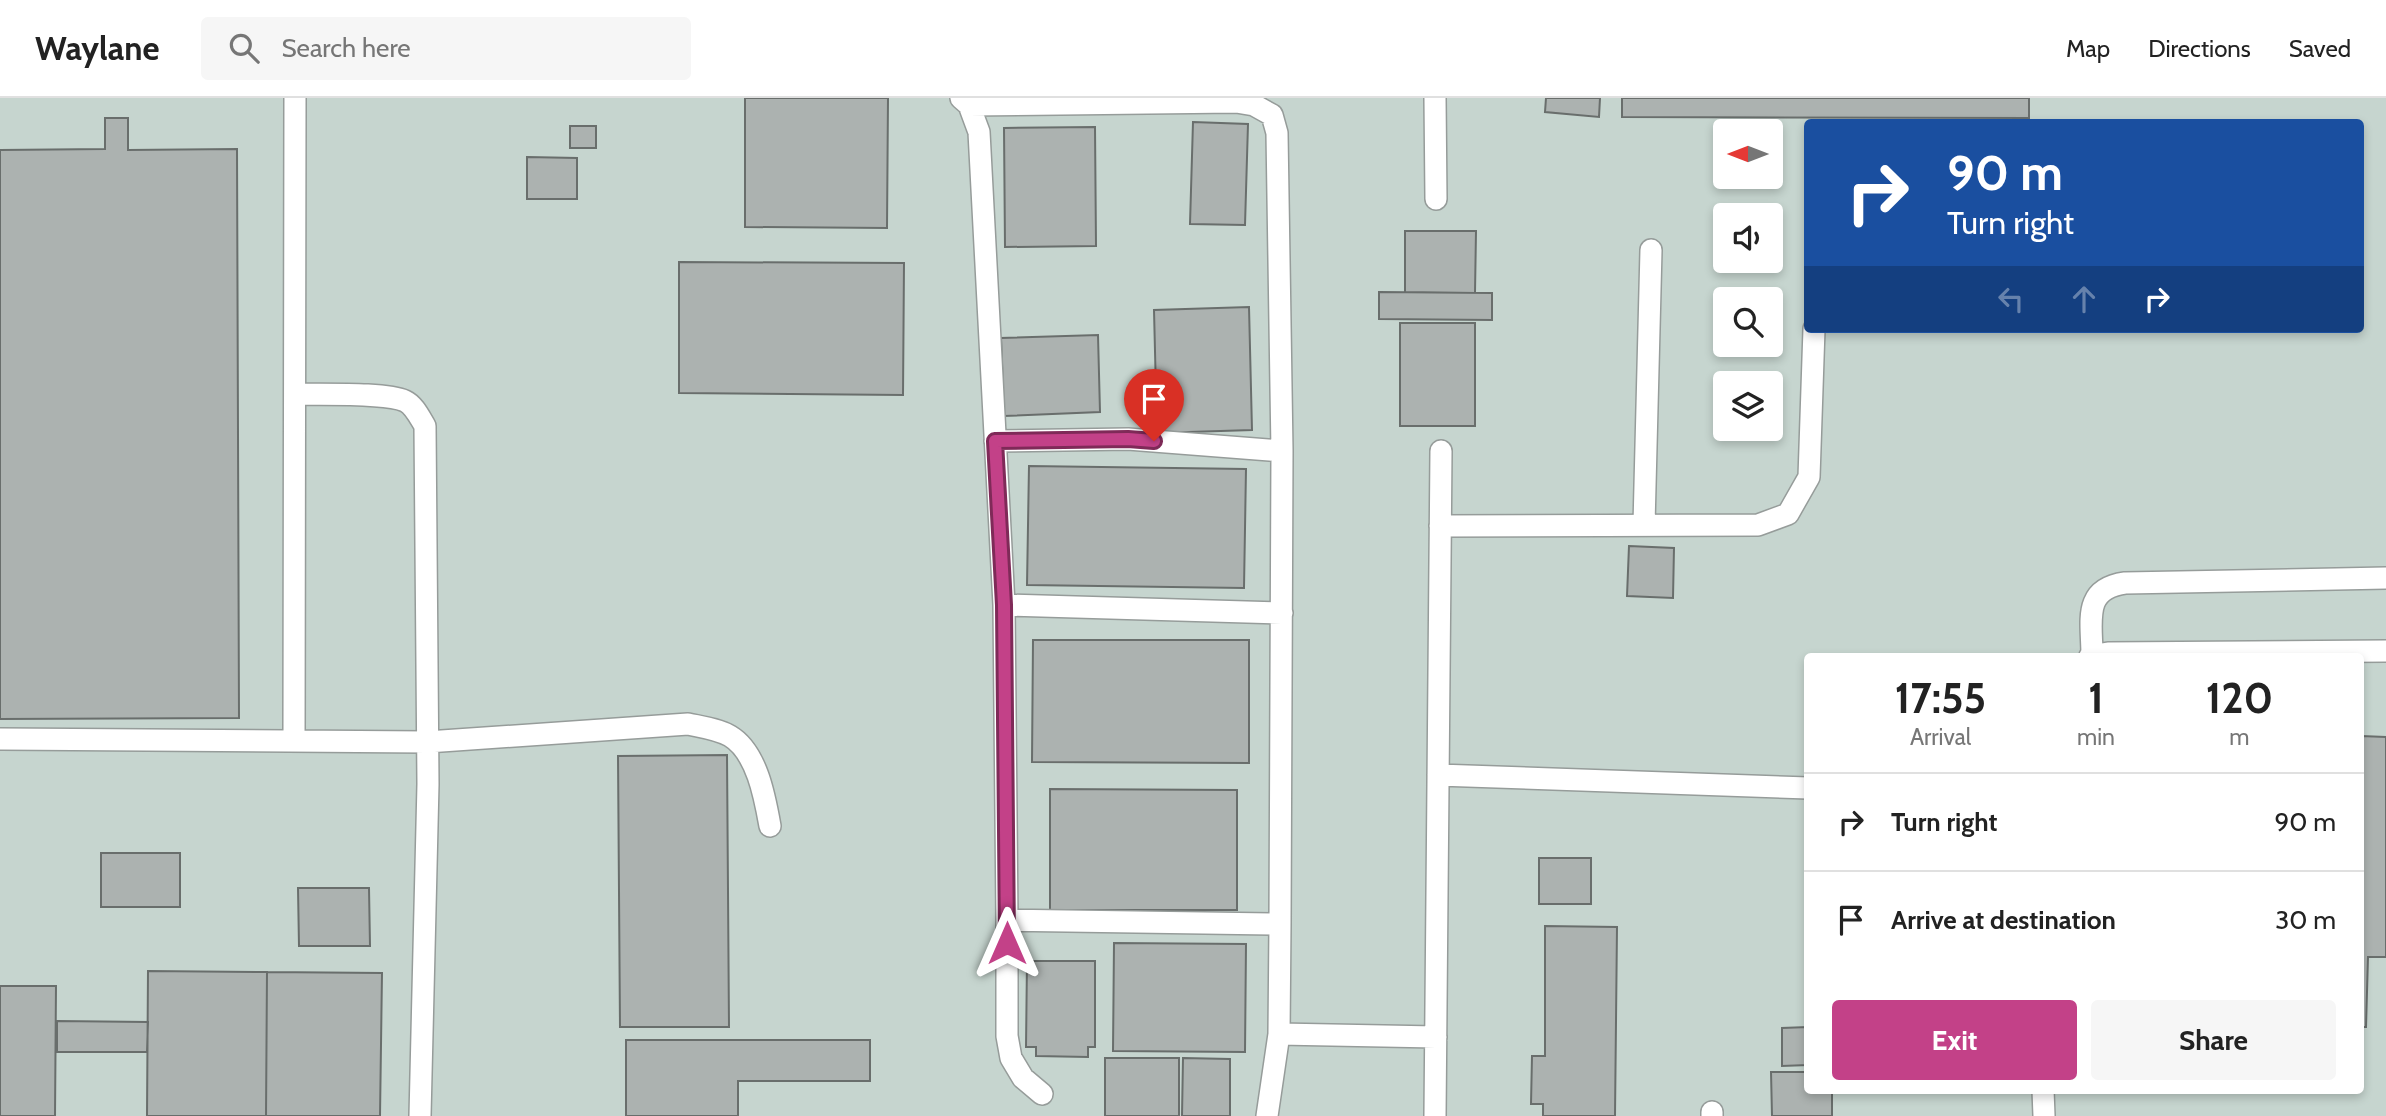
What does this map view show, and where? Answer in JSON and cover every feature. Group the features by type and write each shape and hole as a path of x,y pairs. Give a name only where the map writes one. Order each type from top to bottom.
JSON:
{"lane":[{"path":"294,741 295,98"},
{"path":"1435,98 1436,199"},
{"path":"1042,1094 1023,1078 1011,1058 1007,1036 1004,605 979,131 965,102 1236,102 1254,105 1272,115 1277,133 1282,451 1280,925 1279,1034 1268,1116"},
{"path":"1644,525 1650,250"},
{"path":"1440,526 1758,525 1788,514 1809,477 1814,333"},
{"path":"295,394 388,397 407,401 425,426 427,742 420,1116"},
{"path":"995,441 1128,439 1282,451"},
{"path":"1435,1116 1441,451"},
{"path":"2091,653 2092,609 2101,590 2110,585 2386,578"},
{"path":"1004,605 1282,613"},
{"path":"2108,653 2386,651"},
{"path":"0,739 427,742 667,724 704,727 733,738 747,755 763,789 770,826"},
{"path":"1438,775 1804,788"},
{"path":"1007,920 1280,925"},
{"path":"1279,1034 1436,1037"},
{"path":"2043,1094 2044,1116"}],"shaded area":[{"path":"0,98 2386,98 2386,1116 0,1116"}],"building":[{"path":"745,98 888,98 887,228 745,227"},
{"path":"1546,98 1600,98 1599,117 1545,112"},
{"path":"1622,98 2029,98 2029,118 1622,117"},
{"path":"105,118 128,118 128,150 237,149 239,718 0,719 0,150 105,149"},
{"path":"1193,122 1248,124 1245,225 1190,224"},
{"path":"570,126 596,126 596,148 570,148"},
{"path":"1095,127 1096,246 1005,247 1004,128"},
{"path":"527,157 577,158 577,199 527,199"},
{"path":"1405,231 1476,231 1475,293 1405,292"},
{"path":"679,262 904,263 903,395 679,393"},
{"path":"1379,292 1492,293 1492,320 1379,319"},
{"path":"1249,307 1252,430 1157,433 1154,310"},
{"path":"1400,323 1475,323 1475,426 1400,426"},
{"path":"1098,335 1100,412 1004,416 1001,338"},
{"path":"1029,466 1246,469 1244,588 1027,585"},
{"path":"1629,546 1674,548 1673,598 1627,596"},
{"path":"1033,640 1249,640 1249,763 1032,762"},
{"path":"2364,736 2386,737 2386,957 2368,957 2366,1027"},
{"path":"727,755 729,1027 620,1027 618,756"},
{"path":"1050,789 1237,790 1237,910 1050,910"},
{"path":"101,853 180,853 180,907 101,907"},
{"path":"1539,858 1591,858 1591,904 1539,904"},
{"path":"298,888 369,888 370,946 299,946"},
{"path":"1545,926 1617,927 1615,1116 1543,1116 1543,1104 1531,1104 1532,1056 1545,1056"},
{"path":"1114,943 1246,944 1245,1052 1113,1051"},
{"path":"1027,961 1095,961 1095,1047 1088,1047 1088,1057 1036,1056 1036,1047 1026,1047"},
{"path":"148,971 267,972 266,1116 147,1116"},
{"path":"267,972 382,973 380,1116 266,1116"},
{"path":"0,986 56,986 55,1116 0,1116"},
{"path":"57,1021 148,1022 147,1052 57,1052"},
{"path":"1804,1027 1804,1065 1782,1066 1782,1028"},
{"path":"626,1040 870,1040 870,1081 738,1081 738,1116 626,1116"},
{"path":"1105,1058 1179,1058 1179,1116 1105,1116"},
{"path":"1183,1058 1230,1059 1230,1116 1182,1116"},
{"path":"1771,1072 1804,1072 1804,1094 1832,1094 1832,1116 1772,1116"}],"route":[{"path":"1007,943 1004,605 995,441 1154,441"}]}
